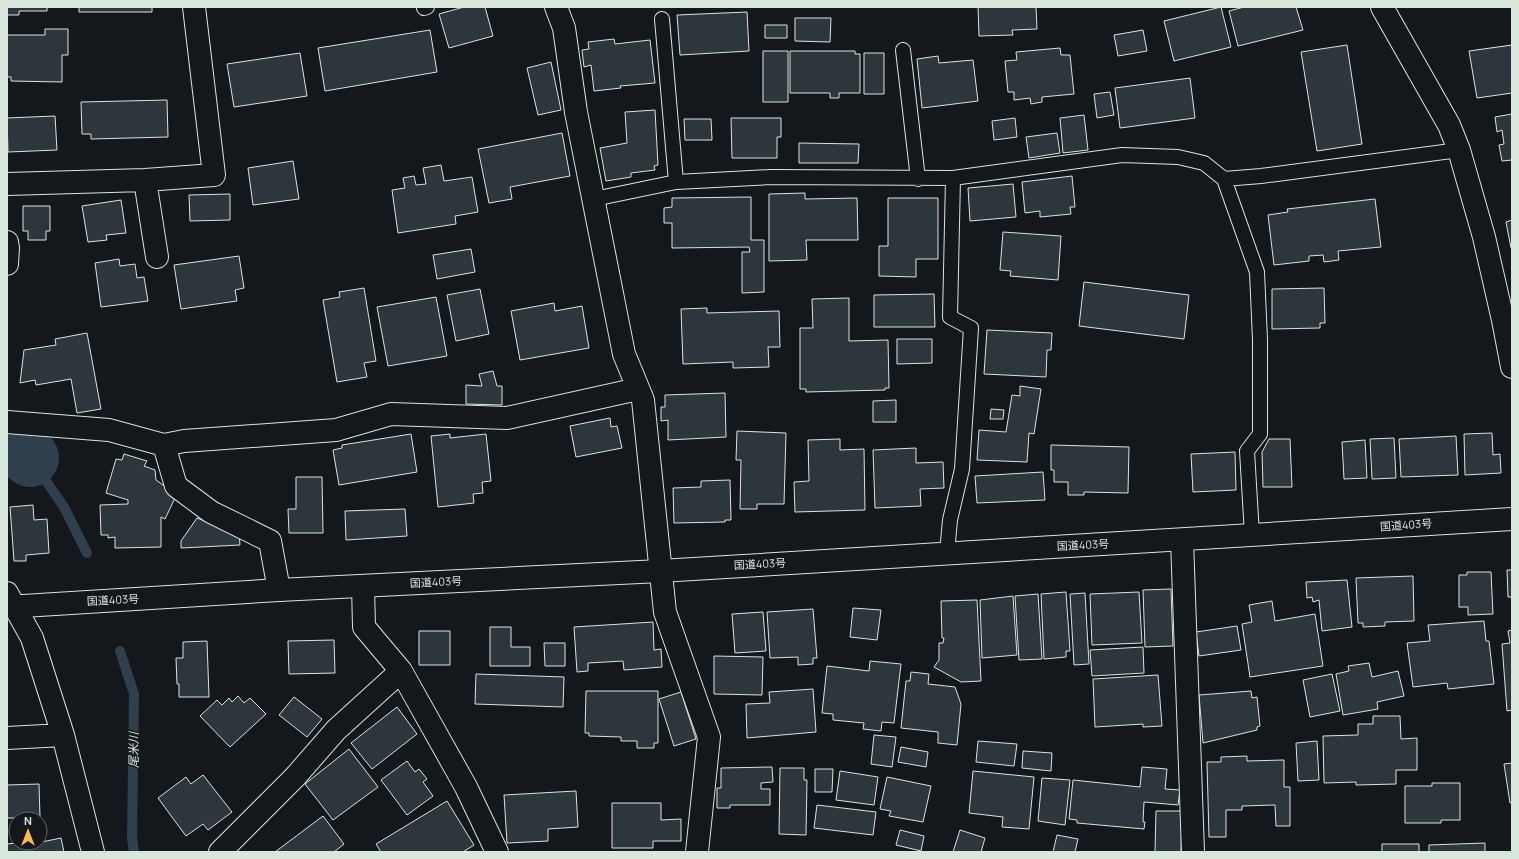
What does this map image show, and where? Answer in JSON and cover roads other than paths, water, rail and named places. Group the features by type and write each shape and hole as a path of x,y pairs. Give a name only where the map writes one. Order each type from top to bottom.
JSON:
{"main road":[{"path":"7,184 145,180 214,175 194,7"},
{"path":"556,7 564,28 576,112 624,354 643,400 665,612 709,737 696,852"},
{"path":"1382,7 1449,125 1459,150 1507,321 1512,367"},
{"path":"145,180 157,257"},
{"path":"7,242 7,264"},
{"path":"7,422 109,430 164,445 184,440 336,430 391,414 507,418 638,389"},
{"path":"164,445 176,486 211,512 270,541 279,590"},
{"name":"国道403号","path":"10,602 660,571 1512,519"},
{"path":"1182,540 1193,852"},
{"path":"363,586 364,628 401,671 466,787 497,852"},
{"path":"10,602 32,638 63,735 93,852"},
{"path":"220,852 295,777 336,730 401,671"},
{"path":"7,738 63,735"}],"lane":[{"path":"662,19 676,182"},
{"path":"903,50 918,179"},
{"path":"1224,179 1261,176 1459,150"},
{"path":"594,199 676,182 771,177 953,178 1122,155 1178,157 1204,163 1224,179 1256,272 1260,340 1260,434 1248,451 1252,535"},
{"path":"947,553 950,520 962,469 971,328 950,317 953,178"}],"waterway":[{"name":"尾米川","path":"22,445 30,458"},
{"path":"30,458 64,507 87,553"},
{"name":"尾米川","path":"120,651 134,694 132,838 134,852"}]}
